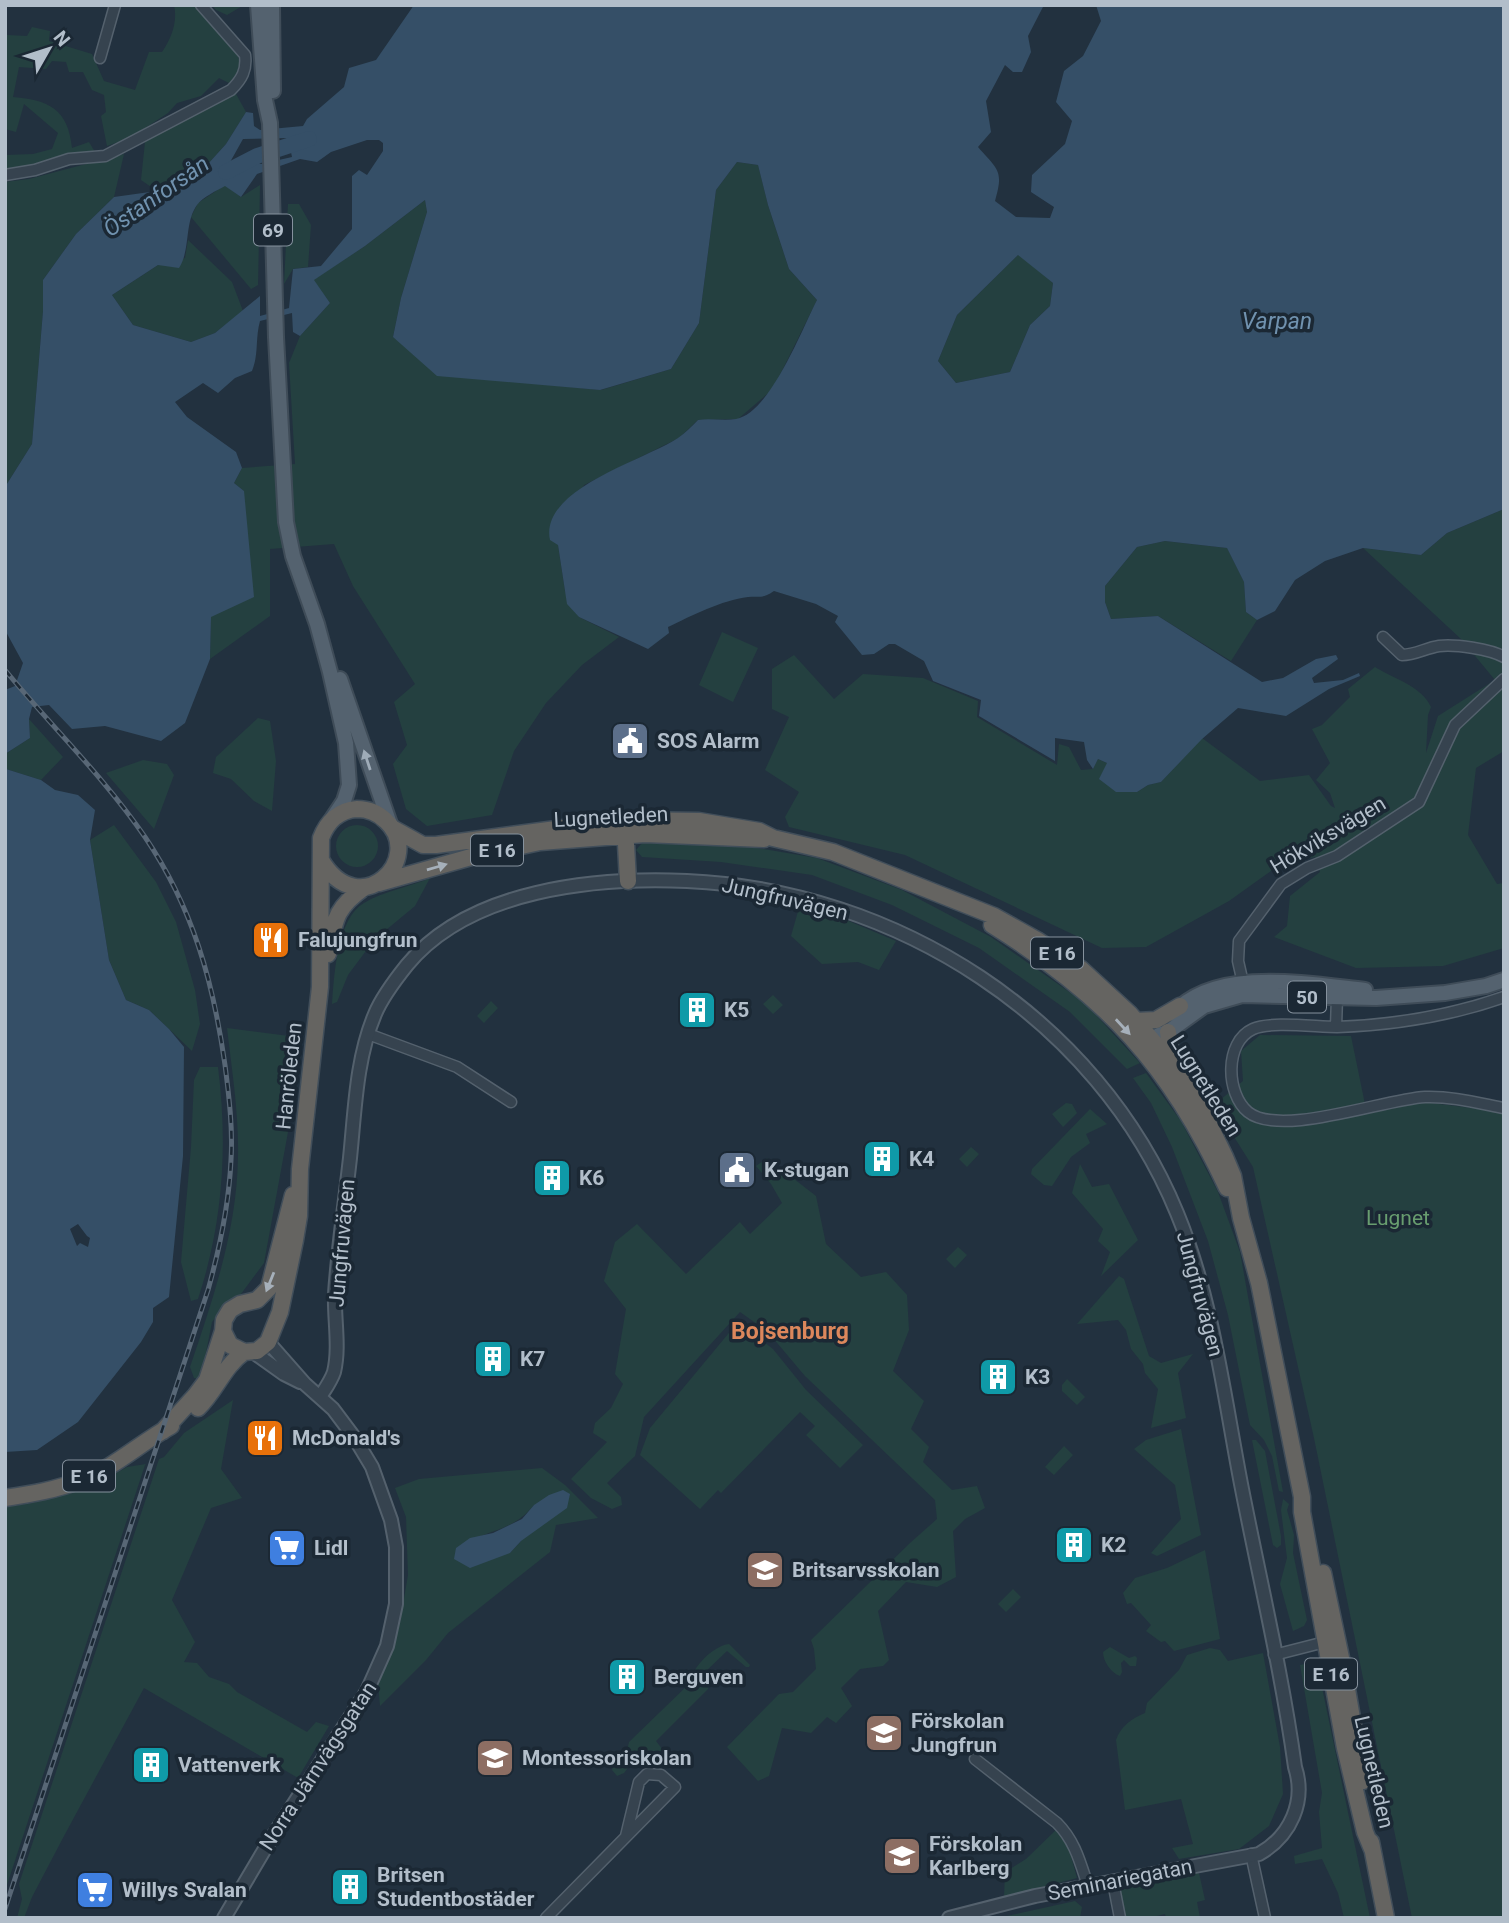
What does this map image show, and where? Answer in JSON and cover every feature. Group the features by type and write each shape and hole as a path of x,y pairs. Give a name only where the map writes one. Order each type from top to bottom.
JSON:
{"highway":[{"path":"331,820 355,809 368,810 380,815 392,827"},
{"name":"E 16","path":"321,860 321,838 331,820"},
{"name":"Lugnetleden","path":"392,827 423,845 436,845 699,821 759,831 773,838 833,852 1016,927 1059,954 1094,981 1136,1021 1167,1080 1200,1133 1241,1218"},
{"name":"E 16","path":"369,886 390,872 396,862 398,851 392,827"},
{"path":"625,827 628,881"},
{"name":"Lugnetleden","path":"369,886 509,847 625,827"},
{"path":"321,860 329,874 339,882 352,887 369,886"},
{"name":"Hanröleden","path":"5,1499 82,1480 131,1453 201,1406 227,1366 271,1336 279,1312 299,1216 300,1169 320,987 321,860"},
{"name":"Hanröleden","path":"320,987 338,913 348,899 369,886"},
{"name":"Lugnetleden","path":"965,905 1078,984 1172,1064 1207,1120 1225,1157 1233,1177 1259,1283 1302,1496 1308,1509 1331,1641 1355,1731 1372,1849 1386,1918"},
{"name":"50","path":"1136,1021 1156,1020 1180,1006"},
{"path":"1168,1032 1172,1064"},
{"name":"Hanröleden","path":"163,1431 201,1388 211,1369 230,1310 264,1295 271,1284 300,1169"},
{"path":"251,1303 267,1311 271,1318 271,1336"},
{"path":"223,1331 230,1345 248,1352"}],"main road":[{"name":"69","path":"258,5 265,100 270,123 276,337 286,522 293,556 323,646 346,743 349,785 344,801 331,820"},
{"name":"69","path":"270,123 273,106 272,5"},
{"name":"69","path":"285,497 291,509 344,690 392,827"},
{"name":"50","path":"1146,1042 1180,1006 1209,991 1244,989 1284,982 1337,992 1376,991 1393,996 1445,993 1504,980"},
{"name":"50","path":"1146,1042 1168,1032 1204,1006 1244,989"}],"street":[{"path":"100,58 115,5"},
{"path":"5,175 35,170 69,159 105,156 231,90 245,70 246,55 201,5"},
{"path":"1383,637 1402,656 1440,646 1481,649 1504,657"},
{"name":"Hökviksvägen","path":"1244,989 1238,961 1239,941 1281,884 1337,856 1419,802 1455,725 1504,679"},
{"name":"Jungfruvägen","path":"320,1398 330,1382 335,1365 338,1256 359,1072 368,1034 380,1003 409,962 442,932 515,900 596,883 628,881 705,882 778,893 820,902 888,926 955,960 1013,1000 1047,1028 1096,1079 1126,1120 1160,1176 1179,1219 1195,1264 1218,1364 1295,1767 1293,1791 1286,1813 1264,1844 1251,1854"},
{"path":"1336,1027 1337,992"},
{"path":"1504,997 1458,1012 1422,1019 1336,1027 1259,1027 1245,1034 1235,1049 1232,1069 1237,1096 1247,1111 1263,1119 1282,1121 1330,1116 1428,1097 1504,1108"},
{"path":"368,1034 457,1067 511,1102"},
{"name":"Norra Järnvägsgatan","path":"224,1918 269,1842 367,1691 387,1647 397,1588 396,1547 391,1520 372,1467 333,1409 305,1384 271,1336"},
{"name":"Norra Järnvägsgatan","path":"248,1352 305,1384"},
{"path":"1274,1655 1331,1641"},
{"path":"975,1759 1068,1834 1088,1886"},
{"path":"546,1918 675,1787 661,1774 647,1774 639,1782 626,1836"},
{"path":"1251,1854 1265,1918"},
{"name":"Seminariegatan","path":"949,1918 1035,1896 1251,1854"},
{"path":"1113,1882 1120,1918"}],"green space":[{"path":"174,5 196,5 230,42 239,62 237,72 229,83 219,78 201,96 177,103 168,113 130,138 107,146 101,116 106,112 104,95 92,90 83,72 69,72 66,62 52,61 46,69 19,67 13,97 37,101 54,109 66,124 72,148 89,142 95,152 30,170 5,171 5,155 33,154 52,149 58,133 24,104 16,132 5,129 7,35 27,36 32,27 50,31 49,41 92,54 104,81 135,90 149,52 162,52 168,42 174,24"},
{"path":"212,5 244,5 227,15"},
{"path":"236,94 246,112 226,144 207,165 157,191 141,180 145,142 185,117"},
{"path":"124,154 114,197 76,234 43,280 32,444 5,487 5,182 29,179"},
{"path":"737,162 758,165 789,269 817,300 773,389 738,419 698,420 679,438 584,485 558,545 565,591 579,617 619,637 582,665 546,703 514,751 492,815 427,826 406,809 393,764 407,745 394,702 415,684 353,586 334,544 270,549 270,616 210,659 211,617 244,491 234,483 242,468 295,464 289,363 300,336 330,303 313,280 365,246 425,200 427,212 401,298 393,337 508,381 601,390 671,369 699,323 716,190"},
{"path":"225,185 241,197 260,185 258,285 251,289 191,217 198,203"},
{"path":"288,204 299,204 311,225 308,267 293,269 284,284"},
{"path":"188,240 232,282 243,311 215,333 191,342 133,325 112,295 158,265 185,258"},
{"path":"1019,254 1053,283 1050,306 1030,325 1010,372 956,383 938,361 957,315"},
{"path":"1504,509 1504,751 1476,768 1468,835 1497,884 1504,883 1504,948 1443,966 1356,968 1274,937 1287,926 1290,896 1320,872 1315,857 1278,866 1229,901 1146,947 1102,948 905,855 789,827 785,817 799,792 765,770 789,717 772,709 772,669 794,655 834,699 863,674 923,678 978,701 977,717 1057,765 1059,744 1069,747 1081,770 1093,769 1098,759 1107,763 1137,792 1148,785 1161,782 1202,738 1260,781 1309,775 1335,808 1330,793 1316,780 1330,763 1312,729 1322,725 1350,697 1348,689 1375,667 1414,688 1427,700 1431,707 1428,715 1426,753 1438,716 1495,680 1461,639 1363,548 1421,555 1447,533"},
{"path":"1165,541 1227,548 1244,582 1246,612 1257,620 1231,661 1158,616 1111,619 1105,602 1105,586 1137,547"},
{"path":"722,632 758,648 733,702 699,685"},
{"path":"258,718 270,721 276,761 272,811 254,801 231,779 213,773 216,757"},
{"path":"29,719 63,757 41,780 6,769 5,754 30,738"},
{"path":"143,760 167,764 174,775 154,829 106,773"},
{"path":"114,825 156,882 176,922 195,990 200,1024 192,1051 149,1010 126,1000 109,960 90,840"},
{"path":"357,825 372,831 378,846 372,861 357,867 342,861 336,846 342,831"},
{"path":"643,842 721,842 817,858 902,890 991,937 1085,1003 1140,1063 1127,1069 1070,1012 979,948 892,905 812,875 721,862 642,857 636,850"},
{"path":"430,878 415,906 374,940 348,975 337,1002 332,1004 339,949 348,921 355,910 380,895"},
{"path":"799,908 839,917 896,941 879,970 858,962 822,964 791,936"},
{"path":"773,995 783,1005 773,1014 763,1004"},
{"path":"491,1001 498,1008 484,1023 477,1016"},
{"path":"227,1028 297,1037 288,1132 264,1263 238,1298 223,1308 212,1322 202,1373 198,1379 194,1378 190,1367 222,1264 237,1184 235,1092"},
{"name":"Lugnet","path":"1260,1035 1351,1036 1367,1114 1423,1102 1496,1111 1504,1104 1504,1918 1412,1918 1314,1438 1253,1167 1214,1105 1243,1081 1241,1051"},
{"path":"200,1067 218,1067 223,1155 213,1242 198,1299 191,1301 181,1262 194,1080"},
{"path":"1146,1073 1181,1121 1218,1192 1240,1252 1283,1492 1279,1491 1272,1456 1264,1440 1250,1425 1228,1315 1208,1241 1172,1147 1151,1103 1133,1078"},
{"path":"1066,1103 1072,1104 1077,1113 1063,1127 1052,1114"},
{"path":"1090,1109 1107,1124 1086,1134 1090,1143 1071,1157 1052,1186 1044,1185 1031,1174 1032,1169"},
{"path":"971,1147 979,1154 967,1167 959,1159"},
{"path":"767,1158 816,1196 826,1244 861,1277 886,1272 907,1295 909,1330 893,1371 924,1401 911,1429 929,1447 923,1462 952,1490 977,1486 985,1508 965,1519 953,1531 956,1577 937,1587 906,1582 878,1611 889,1660 883,1666 860,1669 841,1688 852,1706 836,1723 827,1717 811,1733 782,1728 769,1776 758,1781 727,1747 779,1694 793,1692 816,1669 811,1640 937,1519 935,1500 805,1376 767,1331 740,1312 644,1417 635,1456 607,1483 621,1497 622,1505 612,1509 591,1498 571,1479 607,1442 593,1433 595,1423 611,1408 623,1384 615,1374 626,1309 604,1281 615,1242 637,1224 686,1274 740,1222 750,1234 782,1203 756,1166"},
{"path":"1080,1164 1092,1187 1109,1184 1138,1240 1101,1276 1110,1252 1098,1241 1103,1229 1072,1193"},
{"path":"958,1247 967,1255 955,1268 946,1259"},
{"path":"1119,1276 1124,1279 1149,1356 1161,1363 1193,1354 1178,1373 1186,1418 1151,1428 1158,1389 1131,1349 1126,1330 1118,1320 1077,1324"},
{"path":"738,1322 773,1349 806,1390 863,1445 840,1468 806,1435 815,1426 800,1412 721,1493 718,1490 700,1509 640,1455 650,1428"},
{"path":"1067,1379 1085,1397 1077,1405 1062,1391 1062,1385"},
{"path":"233,1400 221,1469 242,1498 211,1508 172,1600 195,1642 184,1662 197,1663 209,1677 229,1684 237,1692 307,1732 316,1722 329,1726 298,1778 144,1688 32,1897 24,1918 17,1918 22,1899 19,1884 159,1459 164,1457 184,1433"},
{"path":"1181,1429 1201,1535 1157,1556 1151,1553 1181,1519 1175,1485 1134,1449 1146,1440"},
{"path":"1252,1440 1256,1440 1265,1451 1281,1536 1281,1545 1277,1548 1273,1545"},
{"path":"1064,1446 1073,1455 1054,1475 1045,1467"},
{"path":"146,1464 5,1891 5,1507 32,1503 90,1487 127,1467"},
{"path":"542,1468 565,1485 598,1518 556,1525 550,1552 448,1633 426,1660 380,1706 378,1684 400,1622 408,1575 406,1517 395,1488 419,1479","holes":["534,1505 521,1541 510,1553 457,1548 516,1521"]},
{"path":"1283,1499 1289,1504 1287,1510 1294,1535 1293,1553 1307,1620 1304,1626 1293,1631 1280,1584 1287,1558 1281,1510"},
{"path":"1205,1550 1220,1639 1174,1651 1165,1641 1161,1642 1146,1631 1151,1625 1131,1603 1127,1604 1123,1593 1135,1578 1167,1568"},
{"path":"1013,1589 1021,1597 1006,1612 998,1604"},
{"path":"729,1644 749,1667 727,1651 702,1675 709,1685 708,1689 656,1741 669,1758 660,1765 631,1764 624,1773 617,1776 612,1770 614,1761 625,1759 629,1742 690,1683 704,1658"},
{"path":"1110,1647 1129,1658 1135,1656 1136,1666 1130,1666 1124,1660 1121,1663 1120,1676 1114,1672 1103,1655"},
{"path":"1210,1648 1220,1650 1228,1661 1263,1653 1280,1747 1283,1794 1269,1826 1239,1849 1179,1859 1172,1848 1193,1844 1181,1799 1125,1810 1116,1740 1127,1724 1145,1713 1147,1703 1179,1670 1187,1655"},
{"path":"1310,1663 1319,1673 1370,1918 1344,1918 1338,1893 1322,1859 1295,1864 1294,1856 1322,1848 1319,1812 1322,1793 1300,1665"},
{"path":"1058,1828 1068,1845 1077,1878 1004,1897 1005,1872 1026,1859"},
{"path":"1199,1873 1205,1900 1197,1902 1200,1918 1166,1918 1165,1914 1148,1918 1125,1918 1120,1889"},
{"path":"1075,1901 1082,1907 1080,1918 998,1918"}],"water":[{"name":"Varpan","path":"414,5 1044,5 1028,36 1031,52 1022,72 1013,72 1005,65 986,101 991,132 978,147 999,176 995,201 1016,217 1050,218 1054,207 1031,192 1032,175 1065,144 1072,121 1056,102 1064,71 1083,56 1101,21 1096,5 1504,5 1504,509 1447,533 1421,555 1363,548 1325,561 1295,580 1275,611 1257,620 1246,612 1244,582 1227,548 1165,541 1137,547 1105,586 1105,602 1111,619 1158,616 1262,682 1283,678 1316,659 1336,655 1338,659 1312,678 1314,683 1343,680 1359,673 1360,676 1329,689 1286,716 1238,708 1202,739 1161,782 1148,785 1137,792 1116,792 1099,779 1107,763 1098,759 1093,769 1087,760 1084,742 1055,738 1055,761 979,716 981,700 933,681 924,661 895,644 889,644 874,654 862,655 835,622 838,616 816,604 774,591 764,596 728,601 668,627 669,633 648,649 579,617 567,604 558,545 550,540 551,522 561,506 577,491 598,478 678,438 698,420 736,419 749,413 761,402 784,368 817,300 789,269 758,165 737,162 716,190 699,323 671,369 600,390 437,376 393,337 401,298 427,212 425,200 365,246 314,280 330,303 300,336 293,332 292,313 260,321 252,371 235,378 218,393 203,383 175,402 187,417 236,452 242,468 234,483 244,491 254,597 211,617 210,659 185,723 161,741 105,726 72,729 49,705 32,707 29,719 30,738 5,754 5,690 15,686 23,663 5,630 5,487 32,444 43,280 76,234 114,197 157,191 207,165 226,144 246,112 253,113 254,126 260,130 303,126 307,119 344,87 349,68 376,60","holes":["288,138 292,157 261,164 252,160 229,164 243,139","367,140 379,140 383,143 383,151 367,175 359,170 352,176 352,229 321,266 293,269 289,308 260,316 260,296 215,333 191,342 133,325 112,295 158,265 179,268 183,261 193,212 203,199 225,186 241,197 257,174 300,159 317,162 331,152","1018,255 1053,283 1050,306 1030,325 1010,372 956,383 938,361 957,315"]},
{"path":"5,763 6,769 41,780 55,790 78,795 95,810 90,840 109,960 126,1000 149,1010 184,1047 183,1156 169,1297 153,1308 153,1322 141,1342 78,1422 37,1450 5,1452","holes":["78,1224 90,1238 88,1247 80,1243 77,1246 70,1229"]},
{"path":"563,1490 570,1494 567,1508 521,1541 510,1553 470,1568 454,1559 456,1548 470,1538 493,1533 522,1519 534,1505"}],"waterway":[{"name":"Östanforsån","path":"226,172 257,156 309,139"}],"railway":[{"path":"5,670 129,815 162,864 176,891 198,946 214,1004 226,1077 231,1148 226,1209 208,1290 5,1909"}],"place":[{"name":"SOS Alarm","path":"630,741"},
{"name":"Falujungfrun","path":"271,940"},
{"name":"K5","path":"697,1010"},
{"name":"K4","path":"882,1159"},
{"name":"K-stugan","path":"737,1170"},
{"name":"K6","path":"552,1178"},
{"name":"K7","path":"493,1359"},
{"name":"K3","path":"998,1377"},
{"name":"McDonald's","path":"265,1438"},
{"name":"K2","path":"1074,1545"},
{"name":"Lidl","path":"287,1548"},
{"name":"Britsarvsskolan","path":"765,1570"},
{"name":"Berguven","path":"627,1677"},
{"name":"Förskolan Jungfrun","path":"884,1733"},
{"name":"Montessoriskolan","path":"495,1758"},
{"name":"Vattenverk","path":"151,1765"},
{"name":"Förskolan Karlberg","path":"902,1856"},
{"name":"Britsen Studentbostäder","path":"350,1887"},
{"name":"Willys Svalan","path":"95,1890"}],"district":[{"name":"Bojsenburg","path":"790,1331"}]}
